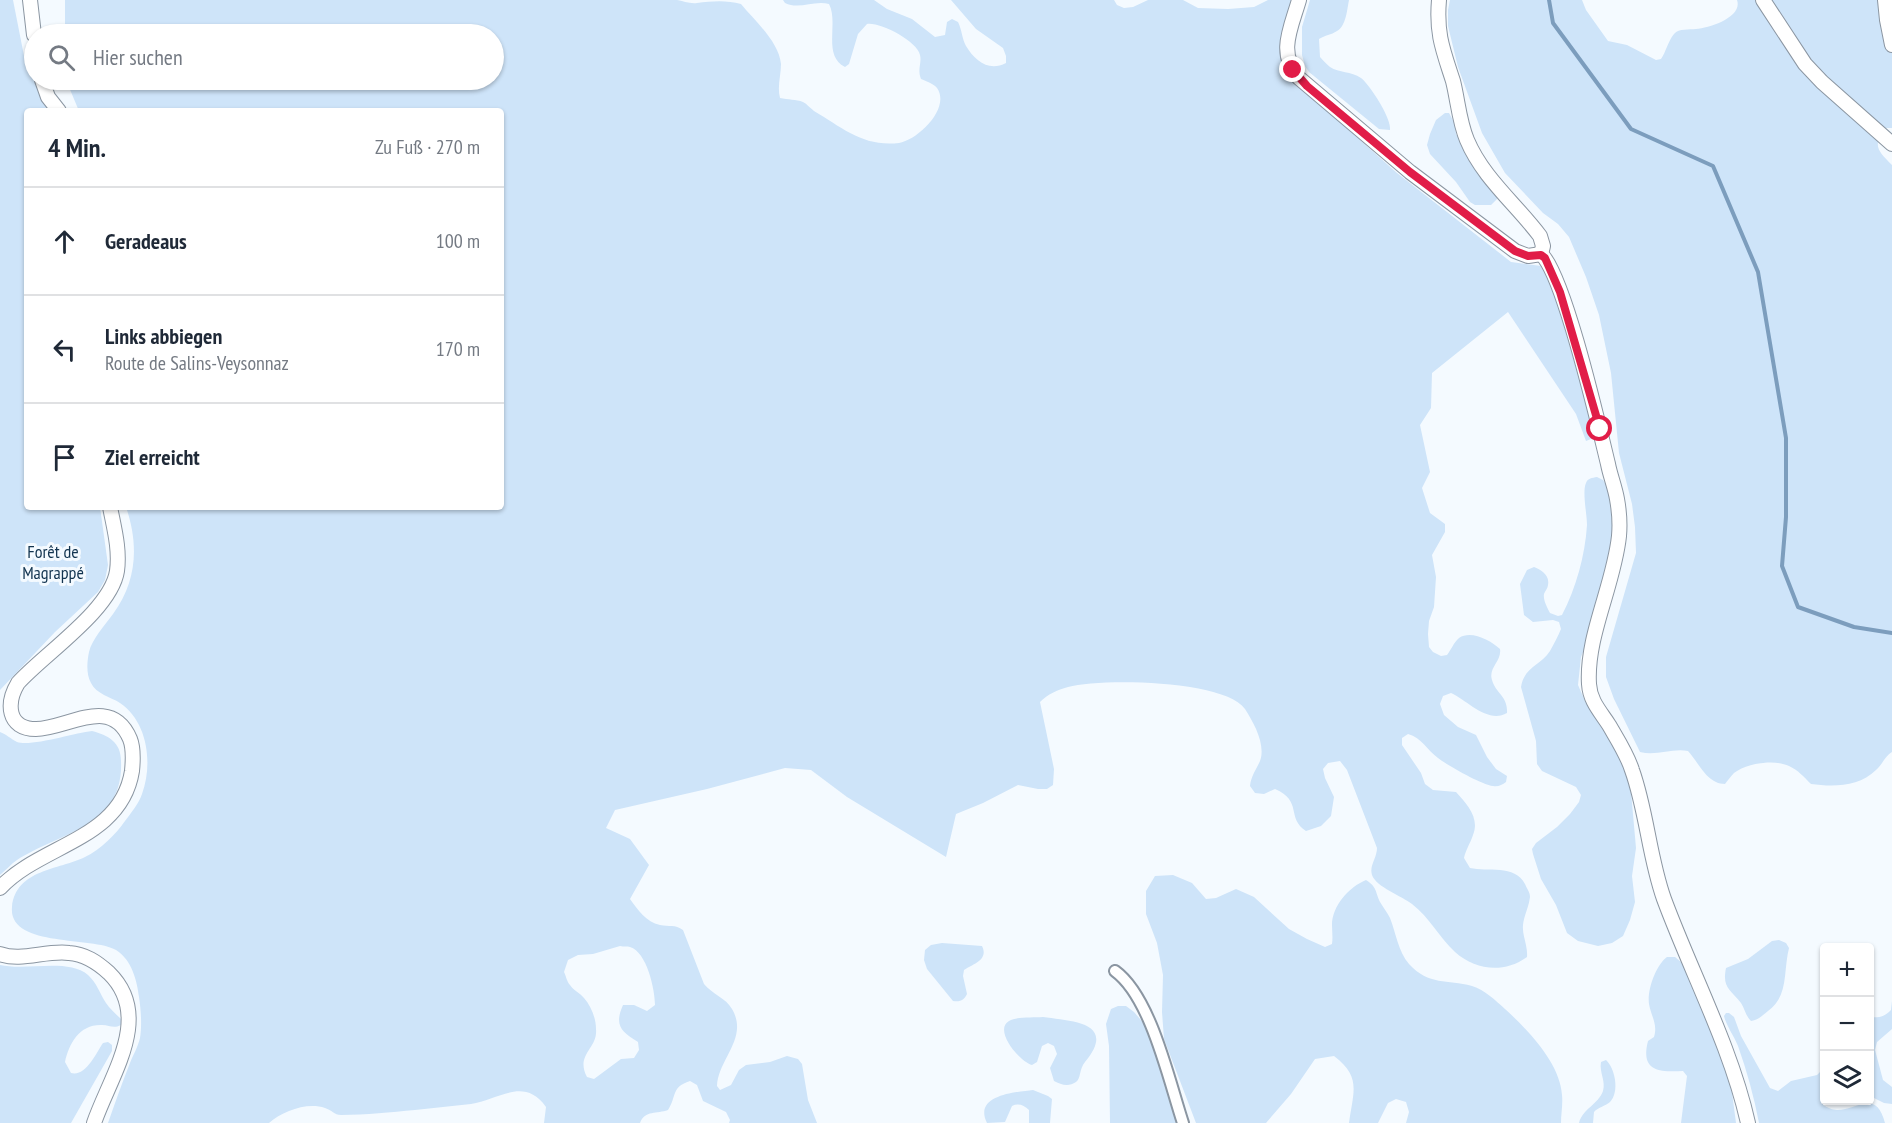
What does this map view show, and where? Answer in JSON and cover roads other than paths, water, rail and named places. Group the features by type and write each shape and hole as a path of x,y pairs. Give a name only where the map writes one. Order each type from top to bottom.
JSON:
{"street":[{"path":"30,0 33,24"},
{"path":"1299,0 1288,32 1286,49 1290,64 1299,78 1410,172 1515,251 1528,256 1541,255"},
{"path":"1438,0 1441,49 1454,86 1466,138 1485,171 1540,236 1543,246 1541,255"},
{"path":"1764,0 1805,64 1892,144"},
{"path":"1885,0 1892,45"},
{"path":"46,90 57,108"},
{"path":"1541,255 1551,267 1560,292 1600,429 1617,499 1619,536 1588,667 1589,687 1593,702 1618,740 1632,769 1652,859 1663,896 1704,997 1740,1094 1748,1123"},
{"path":"0,888 26,866 79,838 107,820 129,783 132,744 126,732 117,723 104,717 90,716 45,729 30,729 14,720 10,710 10,697 18,683 94,610 111,588 117,573 118,556 111,510"},
{"path":"0,954 16,957 56,952 83,956 102,967 119,985 129,1011 128,1033 122,1058 102,1098 94,1123"},
{"path":"1115,971 1121,975 1131,989 1149,1021 1183,1123"}],"waterway":[{"path":"1549,0 1553,23 1631,129 1713,166 1758,272 1786,438 1786,517 1782,566 1798,607 1854,627 1892,633"}],"park label":[{"name":"Forêt de Magrappé","path":"53,561"}]}
